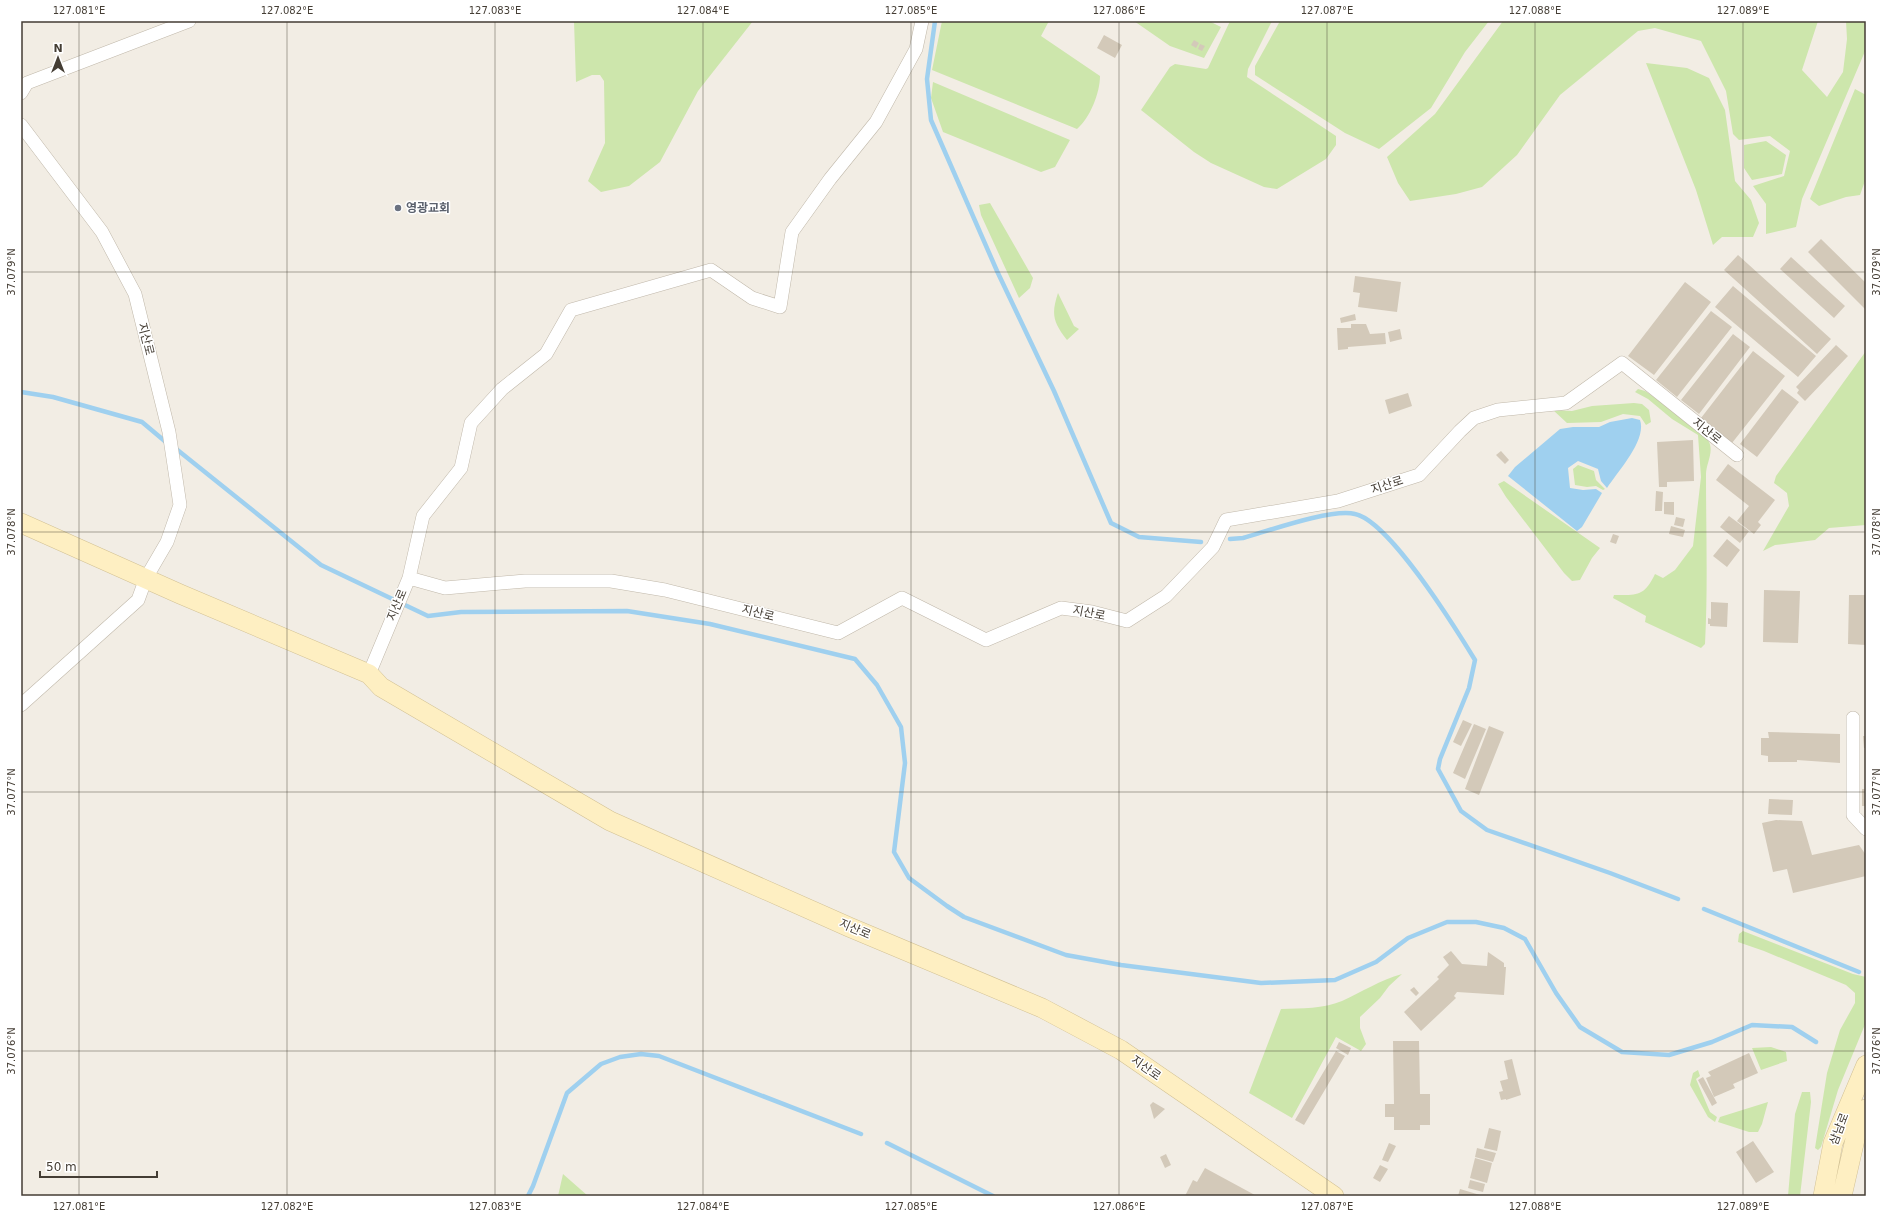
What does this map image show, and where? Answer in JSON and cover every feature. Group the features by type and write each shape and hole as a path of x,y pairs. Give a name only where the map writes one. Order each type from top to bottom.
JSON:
{"main road":[{"name":"지산로","path":"21,522 146,578 369,674 381,687 610,821 849,927 1042,1008 1114,1047 1334,1196"},
{"name":"삼남로","path":"1823,1196 1833,1143 1864,1069"},
{"name":"삼남로","path":"1842,1196 1856,1135 1866,1109"}],"street":[{"path":"21,93 27,83 189,21"},
{"path":"409,578 422,516 461,468 471,423 502,389 546,354 571,310 711,270 752,298 780,307 792,232 830,179 876,122 916,49 922,21"},
{"name":"지산로","path":"21,125 102,232 135,294 169,432 180,505 167,542 146,578"},
{"name":"지산로","path":"369,674 409,578 445,588 525,581 611,581 665,590 838,633 902,598 986,640 1061,608 1092,612 1127,621 1166,596 1213,546 1226,520 1338,501 1419,475 1474,418 1498,410 1566,403 1622,363 1737,455"},
{"path":"21,706 138,600 146,578"},
{"path":"1853,718 1853,815 1866,829"}],"green space":[{"path":"574,21 753,21 698,91 660,162 629,186 601,192 588,181 605,143 604,81 600,75 592,75 576,82"},
{"path":"942,21 1049,21 1041,36 1100,76 1100,83 1093,105 1082,124 1077,129 932,70"},
{"path":"1134,21 1209,21 1221,27 1204,58 1170,46"},
{"path":"1230,21 1272,21 1248,69 1247,77 1336,136 1336,145 1326,159 1277,189 1264,187 1211,163 1194,152 1141,110 1170,67 1175,64 1206,69 1208,68"},
{"path":"1280,21 1489,21 1465,52 1431,108 1379,149 1345,133 1255,75 1255,66"},
{"path":"1503,21 1818,21 1802,70 1827,97 1843,72 1847,39 1846,21 1866,21 1866,49 1802,199 1796,227 1766,234 1766,204 1753,186 1784,176 1790,151 1770,136 1739,140 1733,134 1726,91 1701,41 1655,28 1638,31 1560,95 1517,155 1482,187 1456,194 1410,201 1398,183 1387,157 1435,114"},
{"path":"1646,63 1687,68 1709,78 1725,110 1735,181 1751,200 1759,223 1753,237 1722,237 1713,245 1696,190"},
{"path":"933,82 1070,140 1055,167 1041,172 943,132 931,98"},
{"path":"1855,89 1866,95 1866,178 1860,195 1846,197 1819,206 1810,199"},
{"path":"1766,141 1786,155 1782,174 1752,180 1744,168 1744,145"},
{"path":"990,203 1033,278 1030,288 1019,298 981,215 979,205"},
{"path":"1058,293 1074,326 1079,329 1067,340 1056,323 1055,318 1054,307"},
{"path":"1866,351 1866,525 1829,528 1815,540 1775,545 1763,551 1789,506 1787,493 1774,483 1776,476"},
{"path":"1638,389 1645,391 1690,422 1705,436 1709,442 1711,450 1706,474 1707,581 1705,644 1701,648 1645,622 1646,616 1613,598 1614,595 1629,595 1643,591 1651,582 1655,574 1663,578 1675,570 1693,546 1701,477 1698,435 1672,419 1648,399 1635,392"},
{"path":"1634,403 1642,404 1649,410 1651,422 1646,425 1640,416 1623,414 1601,422 1567,423 1553,410 1572,411 1592,406"},
{"path":"1578,465 1594,471 1596,480 1605,489 1603,490 1596,486 1587,487 1575,485 1573,469"},
{"path":"1504,481 1600,548 1592,558 1580,580 1572,581 1564,573 1506,497 1498,484"},
{"path":"1743,931 1853,974 1866,977 1866,1022 1838,1090 1821,1147 1818,1150 1815,1148 1827,1073 1840,1030 1855,1003 1855,993 1846,985 1764,951 1738,942 1739,934"},
{"path":"1402,974 1360,1017 1360,1028 1366,1044 1361,1051 1336,1037 1292,1118 1249,1093 1281,1009 1312,1008 1335,1004 1386,979"},
{"path":"1771,1047 1786,1052 1787,1061 1761,1070 1752,1048"},
{"path":"1698,1070 1700,1076 1696,1079 1710,1112 1717,1117 1715,1122 1708,1117 1690,1085 1693,1073"},
{"path":"1802,1092 1810,1092 1811,1102 1800,1196 1788,1196 1795,1114"},
{"path":"1768,1102 1762,1124 1758,1132 1749,1132 1718,1122 1720,1117"},
{"path":"563,1174 588,1196 558,1196"}],"water":[{"path":"1632,418 1640,420 1641,428 1636,446 1607,488 1601,481 1598,469 1578,461 1568,468 1570,488 1583,490 1596,489 1602,493 1582,527 1577,531 1508,476 1515,467 1560,429 1573,427 1599,427 1610,422"}],"building":[{"path":"1104,35 1122,45 1115,58 1097,48"},
{"path":"1194,40 1199,43 1196,48 1191,45"},
{"path":"1200,44 1205,46 1202,51 1198,49"},
{"path":"1821,239 1866,283 1866,310 1808,252"},
{"path":"1738,255 1831,339 1817,354 1724,270"},
{"path":"1791,257 1845,306 1834,318 1780,269"},
{"path":"1355,276 1401,282 1397,312 1358,307 1360,293 1353,292"},
{"path":"1685,282 1711,302 1654,375 1628,356"},
{"path":"1733,286 1816,356 1798,377 1715,307"},
{"path":"1711,311 1732,327 1677,397 1656,380"},
{"path":"1355,314 1356,320 1341,323 1340,318"},
{"path":"1351,324 1366,324 1370,334 1385,333 1386,344 1348,347 1348,349 1338,350 1337,328 1351,328"},
{"path":"1400,329 1402,339 1390,342 1388,332"},
{"path":"1733,334 1750,347 1699,414 1681,400"},
{"path":"1836,345 1848,356 1805,401 1797,393 1799,390 1796,387"},
{"path":"1753,351 1785,376 1732,443 1701,418"},
{"path":"1782,389 1799,402 1757,457 1740,444"},
{"path":"1408,393 1412,406 1389,414 1385,400"},
{"path":"1693,440 1694,481 1667,482 1667,487 1659,487 1657,442"},
{"path":"1501,451 1509,460 1505,464 1496,455"},
{"path":"1728,464 1775,500 1758,522 1761,525 1754,534 1737,521 1749,506 1716,480"},
{"path":"1656,491 1663,492 1662,511 1655,511"},
{"path":"1664,502 1674,502 1674,515 1664,514"},
{"path":"1729,516 1749,531 1740,543 1720,527"},
{"path":"1676,517 1685,519 1683,527 1674,525"},
{"path":"1671,526 1685,530 1683,537 1669,534"},
{"path":"1613,534 1619,536 1616,544 1610,542"},
{"path":"1727,539 1740,550 1727,567 1713,556"},
{"path":"1764,590 1800,591 1798,643 1763,642"},
{"path":"1849,595 1866,595 1866,645 1848,644"},
{"path":"1711,602 1728,603 1727,627 1710,626 1710,624 1708,624 1708,618 1711,619"},
{"path":"1463,720 1472,724 1461,746 1453,742"},
{"path":"1474,724 1486,729 1465,779 1453,773"},
{"path":"1489,726 1504,732 1479,795 1465,789"},
{"path":"1768,732 1840,734 1840,763 1797,760 1797,762 1768,762 1768,756 1761,755 1761,738 1769,738"},
{"path":"1863,736 1866,736 1866,748 1864,748"},
{"path":"1862,789 1866,789 1866,806 1862,806"},
{"path":"1769,799 1793,800 1792,815 1768,814"},
{"path":"1776,820 1802,821 1812,855 1859,845 1866,855 1866,876 1793,893 1787,869 1773,872 1762,823"},
{"path":"1451,951 1462,964 1487,966 1488,952 1504,963 1504,967 1506,967 1504,995 1457,992 1454,996 1456,998 1421,1031 1404,1012 1439,979 1437,977 1449,965 1443,957"},
{"path":"1414,987 1419,993 1416,996 1410,990"},
{"path":"1393,1041 1419,1041 1420,1094 1430,1094 1430,1125 1420,1125 1420,1130 1394,1130 1394,1117 1385,1117 1385,1104 1394,1104"},
{"path":"1339,1042 1351,1048 1348,1055 1336,1048"},
{"path":"1336,1051 1345,1056 1304,1125 1295,1120"},
{"path":"1749,1053 1758,1073 1733,1084 1735,1088 1714,1097 1706,1078 1711,1076 1708,1072"},
{"path":"1512,1059 1521,1095 1506,1100 1501,1100 1499,1092 1503,1091 1500,1081 1508,1079 1504,1061"},
{"path":"1703,1077 1717,1103 1712,1106 1698,1080"},
{"path":"1153,1102 1165,1109 1154,1119 1150,1105"},
{"path":"1489,1128 1501,1131 1497,1151 1484,1148"},
{"path":"1753,1141 1774,1172 1756,1183 1736,1152"},
{"path":"1389,1143 1396,1146 1388,1162 1382,1160"},
{"path":"1477,1148 1496,1153 1493,1162 1475,1157"},
{"path":"1166,1154 1171,1165 1165,1168 1160,1157"},
{"path":"1475,1158 1492,1163 1487,1183 1470,1178"},
{"path":"1380,1165 1388,1169 1380,1182 1373,1178"},
{"path":"1205,1168 1256,1196 1185,1196 1193,1180 1197,1182"},
{"path":"1470,1180 1485,1184 1483,1192 1468,1188"},
{"path":"1460,1189 1480,1195 1458,1196"}],"waterway":[{"path":"935,21 927,79 931,120 997,271 1054,391 1111,523 1139,537 1201,542"},
{"path":"21,392 53,397 142,422 167,443"},
{"path":"175,448 321,565 428,616 461,612 627,611 710,624 855,659 877,685 901,727 905,763 894,852 909,878 964,917 1066,955 1121,965 1261,983 1335,980 1376,962 1408,938 1447,922 1476,922 1504,928 1525,939 1556,993 1580,1027 1622,1052 1669,1055 1712,1042 1752,1025 1792,1027 1816,1042"},
{"path":"1230,539 1243,538 1300,521 1331,514 1355,514 1369,521 1385,535 1421,578 1475,660 1469,688 1440,759 1438,769 1461,811 1487,830 1610,873 1678,899"},
{"path":"1704,909 1859,972"},
{"path":"528,1196 567,1093 601,1064 620,1057 641,1054 659,1056 861,1134"},
{"path":"887,1143 993,1196"}],"place":[{"name":"영광교회","path":"398,208"}]}
